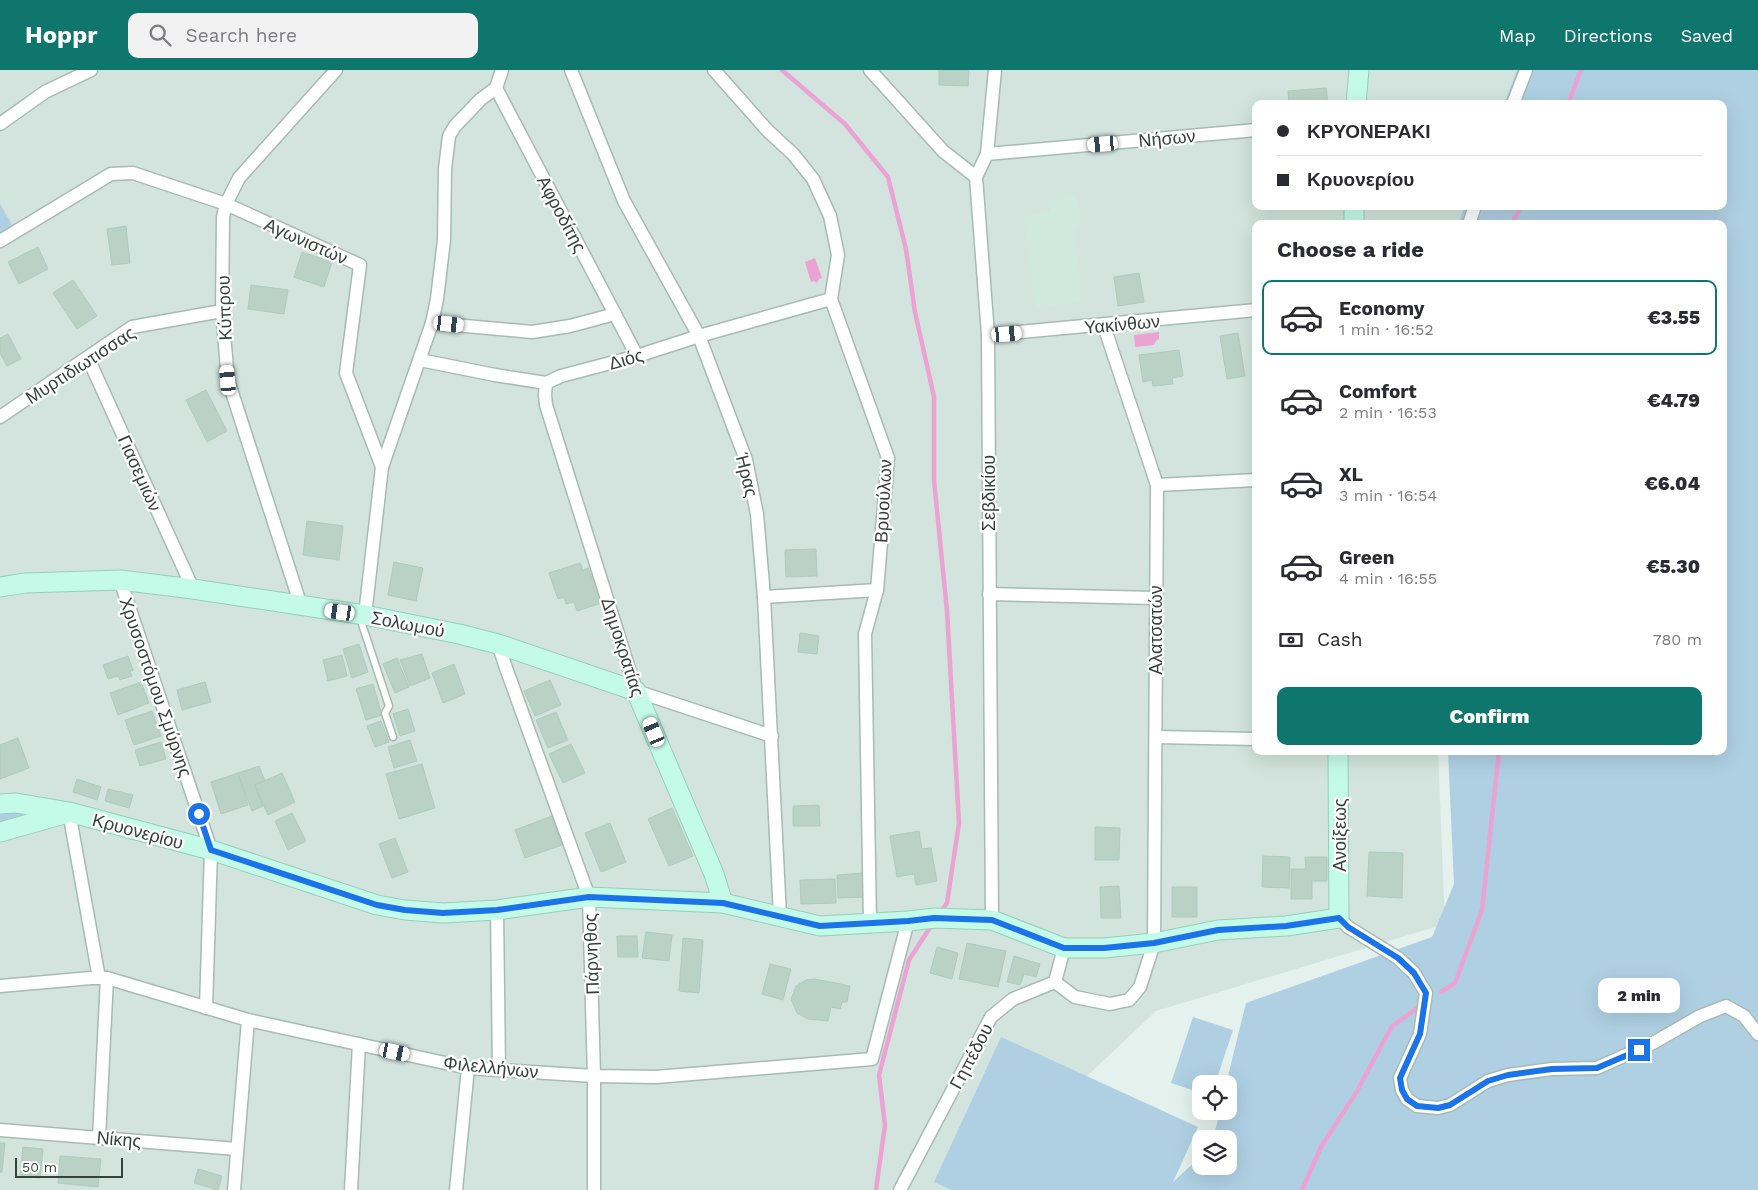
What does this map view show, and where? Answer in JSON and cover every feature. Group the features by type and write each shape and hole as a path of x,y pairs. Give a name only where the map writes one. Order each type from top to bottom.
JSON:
{"main road":[{"path":"1356,100 1359,70"},
{"name":"Σολωμού","path":"0,587 25,583 120,580 193,589 362,615 459,634 498,644 636,691"},
{"name":"Δημοκρατίας","path":"636,691 714,874 723,903"},
{"name":"Ανοίξεως","path":"1338,755 1339,918"},
{"name":"Κρυονερίου","path":"0,804 16,803 69,812 211,850 377,905 405,910 443,913 497,910 589,897 723,903 820,926 934,918 992,920 1064,948 1104,948 1154,943 1218,930 1286,926 1339,918"},
{"name":"Κρυονερίου","path":"0,832 69,812"}],"street":[{"path":"0,124 45,92 91,70"},
{"name":"Κύπρου","path":"300,606 228,380 222,311 222,217 226,204 239,178 336,70"},
{"path":"362,615 382,467 420,360 437,299 444,240 445,169 449,136 455,126 481,99 496,88 502,70"},
{"name":"Ήρας","path":"571,70 624,201 699,336 746,460 757,514 764,597 780,916"},
{"name":"Βρυούλων","path":"714,70 768,131 793,154 813,179 830,216 838,255 831,298 888,458 877,590 865,634 870,923"},
{"path":"870,70 943,152 976,177"},
{"name":"Σεβδικίου","path":"992,920 988,335 976,177 987,154 995,70"},
{"path":"1515,100 1526,70"},
{"name":"Αφροδίτης","path":"496,88 637,356"},
{"name":"Νήσων","path":"987,154 1252,130"},
{"name":"Αγωνιστών","path":"0,242 111,174 133,172 226,204 360,265 346,373 382,467"},
{"name":"Διός","path":"420,360 495,376 546,383 560,376 637,356 831,298"},
{"name":"Υακίνθων","path":"988,335 1104,326 1252,310"},
{"name":"Μυρτιδιωτισσας","path":"0,417 132,327 222,311"},
{"path":"432,322 532,332 570,326 615,314"},
{"name":"Αλατσατών","path":"1055,982 1075,997 1110,1004 1129,1000 1140,987 1154,943 1157,485 1104,326"},
{"name":"Γιασεμιών","path":"88,358 193,589"},
{"name":"Δημοκρατίας","path":"546,383 544,395 546,405 636,691"},
{"path":"1157,485 1252,480"},
{"name":"Χρυσοστόμου Σμύρνης","path":"120,580 211,850"},
{"path":"764,597 877,590"},
{"path":"989,594 1155,598"},
{"name":"Πάρνηθος","path":"498,644 589,897 594,1076 594,1190"},
{"name":"Σολωμού","path":"636,691 772,736"},
{"path":"1156,737 1252,739"},
{"path":"69,812 103,978 99,1138"},
{"path":"206,1008 211,850"},
{"path":"497,910 500,1070"},
{"path":"1339,918 1348,927 1398,958 1414,973 1426,993 1420,1034 1400,1078 1402,1090 1407,1099 1417,1106 1438,1108 1450,1105 1488,1081 1508,1075 1552,1069 1597,1068 1653,1044 1700,1016 1726,1006 1744,1016 1758,1034"},
{"name":"Φιλελλήνων","path":"0,986 103,978 248,1020 468,1068 594,1076 656,1077 872,1059 908,921"},
{"path":"1055,982 1064,948"},
{"name":"Γηπέδου","path":"900,1190 991,1017 1013,999 1055,982"},
{"path":"234,1190 248,1020"},
{"path":"351,1190 359,1044"},
{"path":"456,1190 468,1068"},
{"name":"Νίκης","path":"0,1130 237,1149"}],"lane":[{"path":"362,615 388,706 385,713 393,737"}],"shaded area":[{"path":"0,70 1602,70 1586,100 1252,100 1252,210 1529,210 1524,220 1252,220 1252,755 1438,755 1445,924 1156,1011 966,1190 0,1190"},
{"path":"1517,70 1758,70 1758,1190 951,1190 934,1182 1001,1037 1198,1127 1197,1130 1192,1130 1192,1140 1173,1182 1192,1164 1192,1175 1237,1175 1237,1130 1215,1130 1218,1120 1237,1120 1237,1075 1228,1075 1246,1003 1432,937 1454,884 1448,755 1727,755 1727,220 1460,220 1463,210 1727,210 1727,100 1506,100"},
{"path":"1076,196 1081,228 1073,229 1082,302 1035,307 1025,216 1050,212 1049,199"},
{"path":"0,204 14,228 0,237"},
{"path":"815,258 822,278 817,283 811,282 805,262"},
{"path":"1159,332 1159,339 1154,345 1135,347 1134,335"},
{"path":"0,810 14,810 45,817 0,828"},
{"path":"1193,1017 1233,1030 1218,1075 1192,1075 1192,1090 1171,1083"}],"building":[{"path":"939,70 969,70 968,86 939,85"},
{"path":"1326,88 1328,100 1289,100 1288,91"},
{"path":"126,226 130,263 112,265 107,229"},
{"path":"38,247 48,269 19,284 8,262"},
{"path":"302,252 332,262 324,287 294,277"},
{"path":"1139,273 1144,302 1118,306 1114,277"},
{"path":"73,280 97,316 77,329 53,293"},
{"path":"251,285 288,290 284,314 248,309"},
{"path":"1238,333 1245,376 1227,379 1220,336"},
{"path":"8,334 21,359 7,366 0,353 0,338"},
{"path":"1179,350 1183,376 1172,378 1173,384 1153,386 1152,380 1143,382 1139,355"},
{"path":"206,390 227,431 207,442 186,400"},
{"path":"307,521 343,526 339,560 303,555"},
{"path":"816,549 817,576 786,577 785,550"},
{"path":"394,562 423,568 416,601 388,595"},
{"path":"580,563 583,570 588,568 592,579 597,577 605,602 577,611 574,602 566,604 564,597 558,599 549,573"},
{"path":"800,633 819,636 817,654 798,652"},
{"path":"359,644 368,672 352,678 343,649"},
{"path":"422,654 430,678 410,686 400,660"},
{"path":"342,655 347,676 328,681 323,660"},
{"path":"128,656 133,670 130,671 132,676 120,680 118,676 108,679 103,665"},
{"path":"397,658 409,687 395,693 383,664"},
{"path":"454,664 465,694 443,703 432,673"},
{"path":"550,680 561,705 535,716 524,691"},
{"path":"141,682 149,703 118,715 110,693"},
{"path":"205,682 211,702 182,710 177,690"},
{"path":"373,684 382,715 366,720 356,689"},
{"path":"408,709 415,731 400,736 393,714"},
{"path":"152,711 161,736 134,745 125,720"},
{"path":"556,712 568,740 548,748 536,720"},
{"path":"381,721 389,742 375,747 367,726"},
{"path":"18,738 29,768 0,779 0,745"},
{"path":"410,740 417,761 394,768 388,747"},
{"path":"161,742 166,759 140,766 135,750"},
{"path":"571,744 585,773 563,783 549,754"},
{"path":"422,764 435,808 399,819 386,774"},
{"path":"259,766 265,781 255,785 263,806 252,811 238,773"},
{"path":"238,773 248,805 221,814 211,782"},
{"path":"282,773 295,802 268,815 255,785"},
{"path":"77,779 101,787 97,800 73,792"},
{"path":"108,789 133,795 129,808 105,801"},
{"path":"819,805 820,826 793,826 793,806"},
{"path":"672,808 693,856 669,866 648,819"},
{"path":"292,813 306,841 288,850 275,821"},
{"path":"552,816 562,845 525,858 515,830"},
{"path":"610,823 626,862 601,872 585,833"},
{"path":"1095,827 1120,828 1119,860 1095,860"},
{"path":"919,831 922,849 931,848 937,881 916,885 914,874 897,877 890,836"},
{"path":"395,838 408,872 392,878 379,844"},
{"path":"1369,852 1403,853 1402,898 1367,896"},
{"path":"1263,856 1290,857 1289,888 1262,887"},
{"path":"1305,857 1327,857 1327,881 1312,881 1312,899 1291,899 1291,869 1306,869"},
{"path":"864,873 865,897 838,898 837,875"},
{"path":"835,879 836,903 801,904 800,880"},
{"path":"1119,886 1121,918 1101,918 1100,887"},
{"path":"1172,887 1197,887 1197,917 1172,917"},
{"path":"646,932 672,935 669,961 642,958"},
{"path":"617,936 637,936 638,957 618,957"},
{"path":"683,938 703,940 699,993 679,991"},
{"path":"967,943 1006,951 998,987 959,979"},
{"path":"937,947 958,953 952,979 930,973"},
{"path":"1014,956 1040,964 1036,977 1024,974 1020,985 1007,982"},
{"path":"770,964 791,969 783,1000 762,994"},
{"path":"815,979 850,986 847,1002 842,1002 840,1009 831,1007 828,1021 808,1019 797,1013 791,999 796,986 806,980"},
{"path":"0,1143 5,1143 2,1172 0,1172"},
{"path":"23,1147 43,1149 40,1178 20,1176"},
{"path":"60,1156 101,1159 98,1187 58,1183"},
{"path":"198,1169 222,1176 218,1190 194,1183"}],"waterway":[{"path":"782,70 845,124 888,177 906,249 915,312 934,397 934,480 947,611 959,823 947,903 941,912"},
{"path":"1570,100 1581,70"},
{"path":"1514,220 1519,210"},
{"path":"1441,992 1455,983 1482,910 1499,755"},
{"path":"876,1190 885,1125 879,1075 909,960 933,923"},
{"path":"1302,1190 1321,1147 1357,1091 1392,1026 1422,1005"}],"route":[{"path":"199,814 211,850 377,905 405,910 443,913 497,910 589,897 723,903 820,926 934,918 992,920 1064,948 1104,948 1154,943 1218,930 1286,926 1339,918 1362,937 1398,958 1414,973 1426,993 1420,1034 1400,1078 1402,1090 1407,1099 1423,1108 1438,1108 1450,1105 1488,1081 1508,1075 1552,1069 1597,1068 1639,1050"}]}
